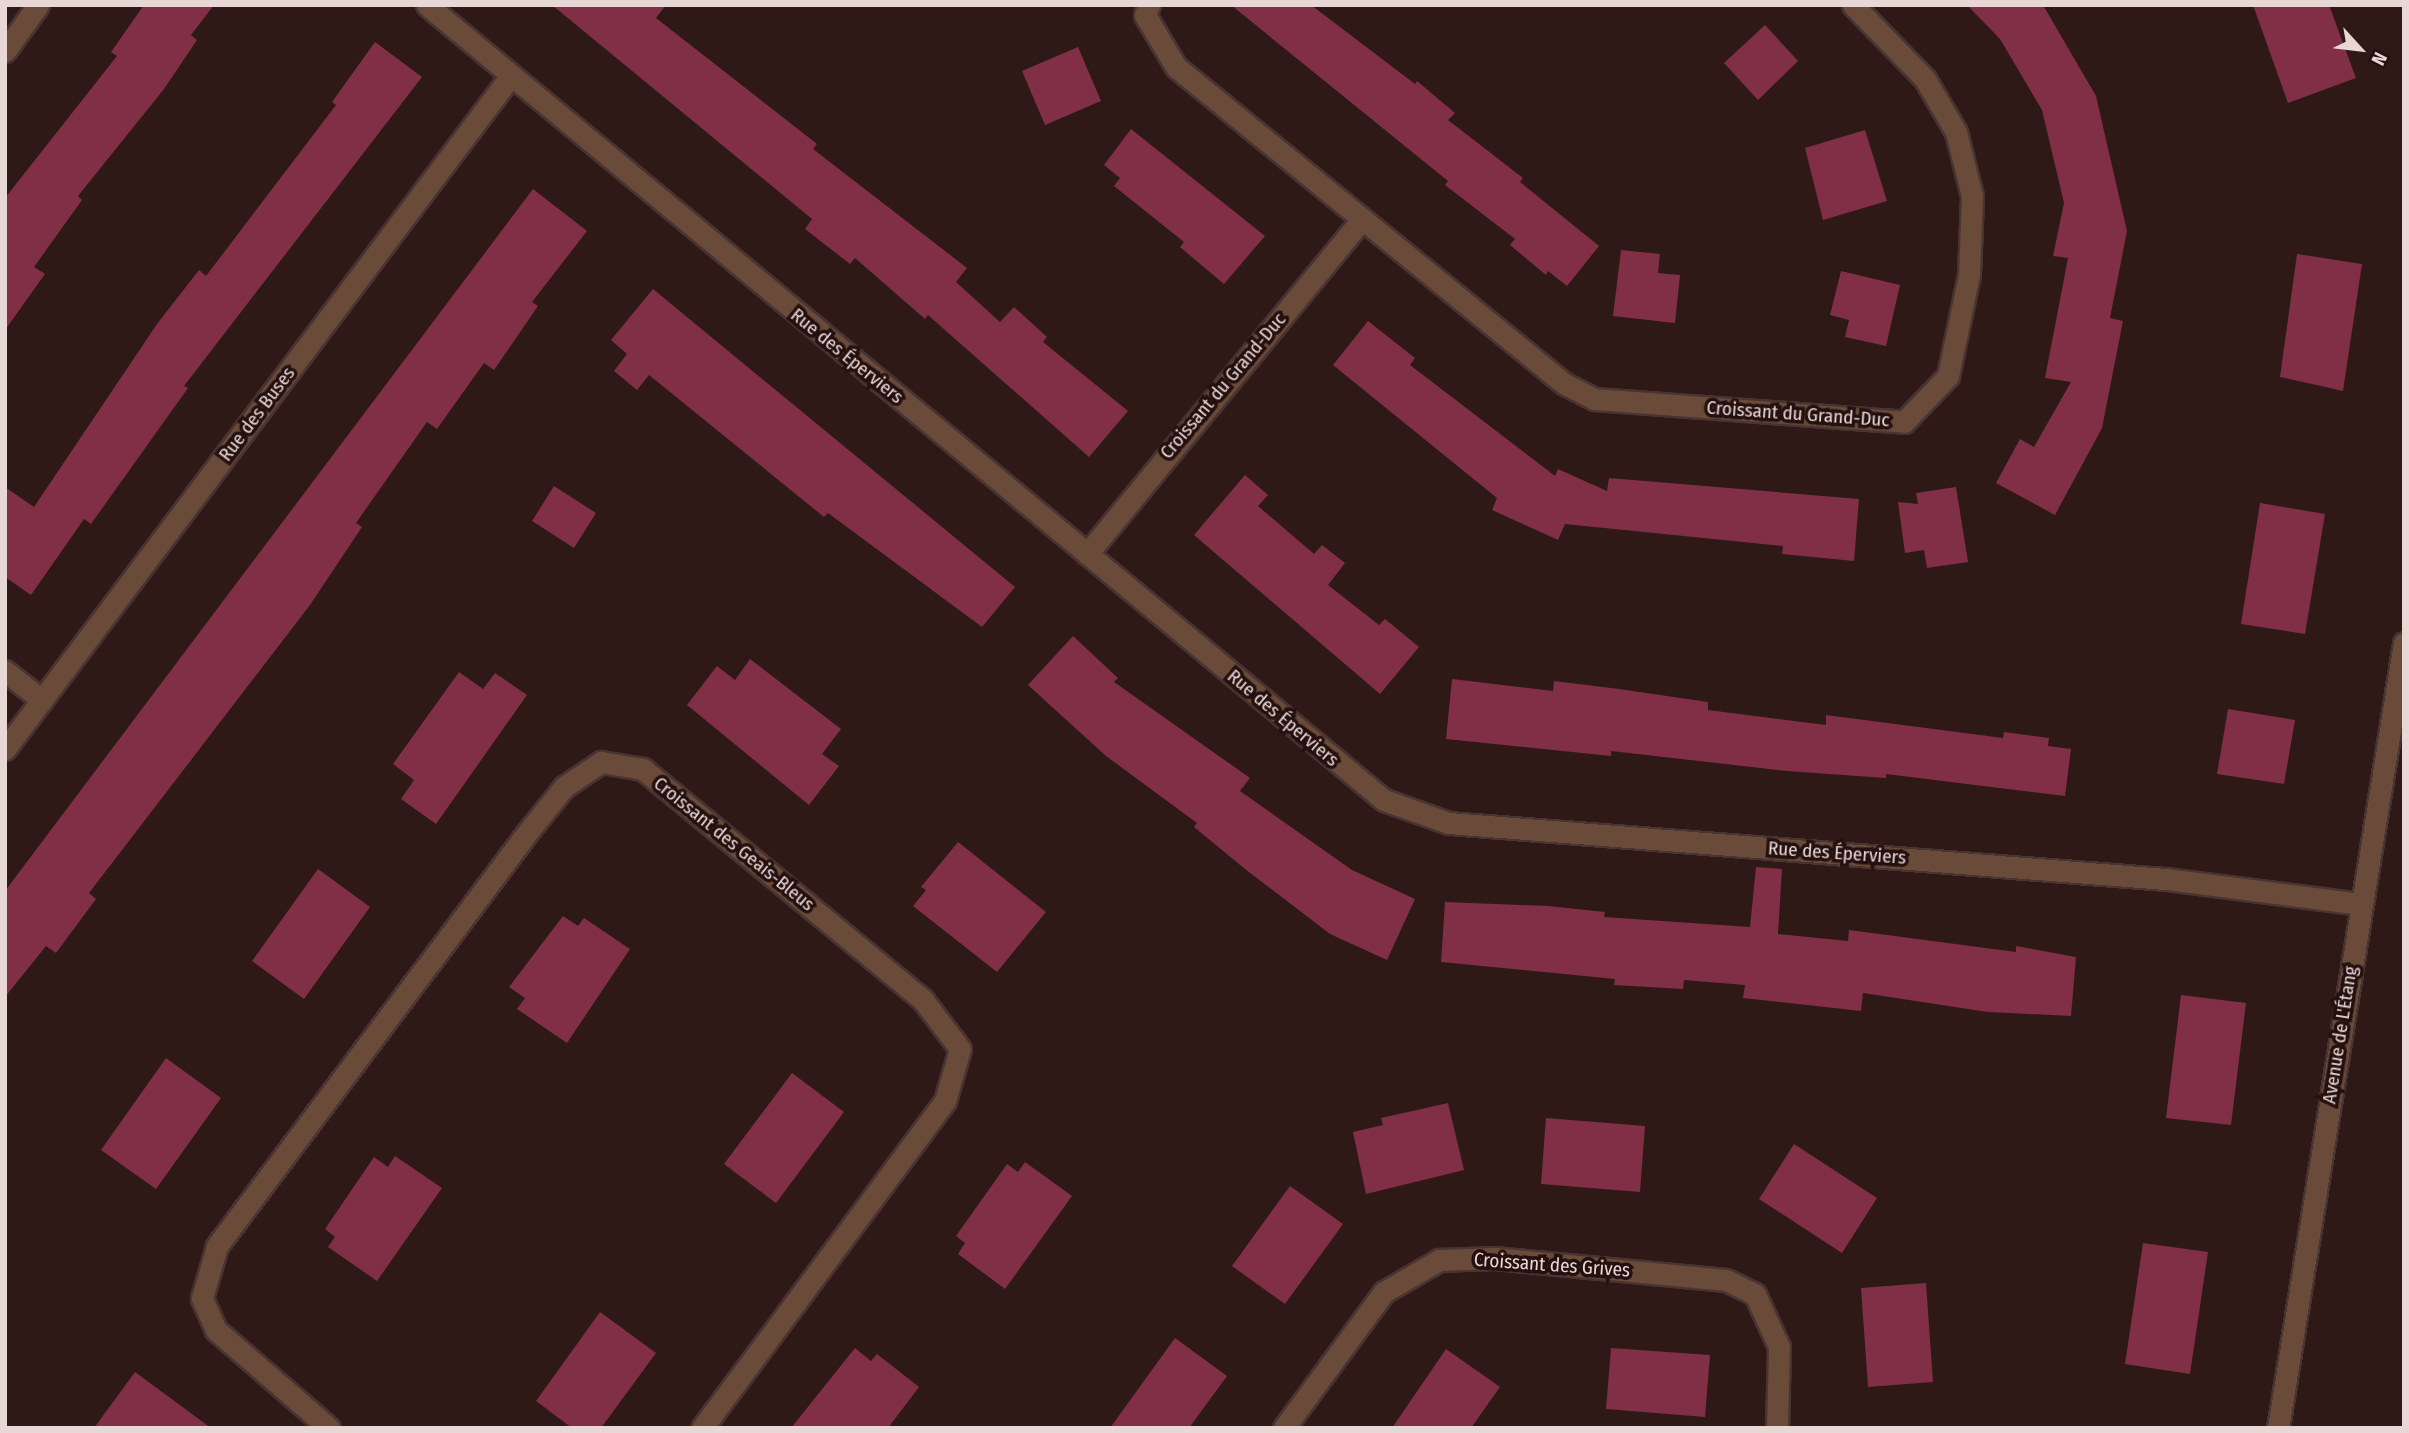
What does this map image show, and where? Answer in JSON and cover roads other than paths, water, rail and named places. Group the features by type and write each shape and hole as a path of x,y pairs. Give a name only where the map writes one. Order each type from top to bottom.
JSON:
{"street":[{"path":"5,51 38,5"},
{"name":"Rue des Éperviers","path":"427,5 509,78 1384,800 1448,823 2166,879 2360,904"},
{"name":"Croissant du Grand-Duc","path":"1149,5 1145,15 1176,67 1563,383 1594,399 1904,422 1948,376 1969,275 1972,196 1956,132 1925,79 1853,5"},
{"name":"Rue des Buses","path":"5,749 509,78"},
{"name":"Croissant du Grand-Duc","path":"1087,554 1362,220"},
{"name":"Avenue de L'Étang","path":"2278,1428 2404,643"},
{"path":"5,671 42,700"},
{"name":"Croissant des Geais-Bleus","path":"329,1428 216,1330 202,1298 217,1246 527,832 564,787 601,762 643,769 923,1000 960,1049 945,1101 702,1428"},
{"name":"Croissant des Grives","path":"1284,1428 1384,1292 1439,1260 1494,1258 1716,1278 1755,1294 1779,1347 1777,1428"}]}
